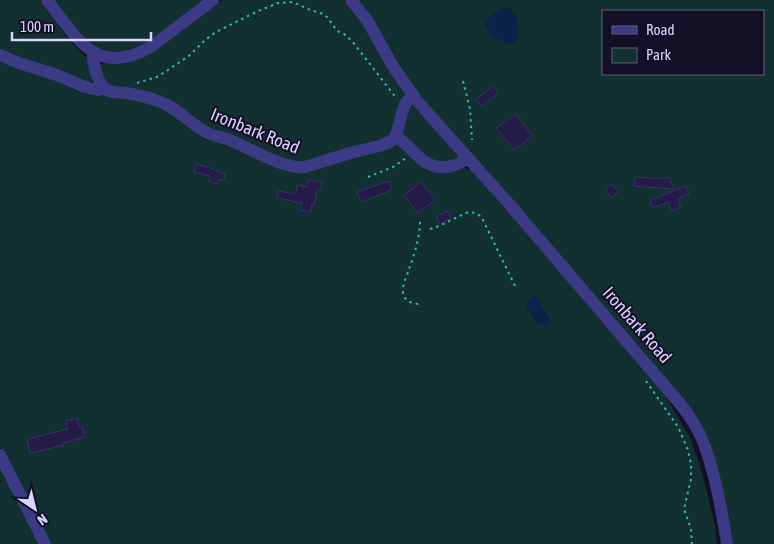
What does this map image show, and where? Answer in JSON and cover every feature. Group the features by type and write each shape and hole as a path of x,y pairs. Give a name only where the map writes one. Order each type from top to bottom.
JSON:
{"street":[{"path":"46,0 85,47 104,56 118,58 142,52 214,0"},
{"name":"Ironbark Road","path":"351,0 367,20 394,68 408,101 431,118 468,158 673,393 691,419 707,454 726,544"},
{"path":"93,52 94,66 98,79 104,88"},
{"name":"Ironbark Road","path":"0,55 57,75 89,89 98,90 104,88 109,91 135,95 164,103 206,132 297,168 350,152 383,145 390,142 395,136"},
{"path":"408,101 395,136 406,143 418,157 436,167 456,165 468,158"},
{"path":"0,455 45,544"}],"path":[{"path":"119,92 130,85 151,79 171,68 208,37 220,30 263,9 278,3 288,2 326,16 338,31 352,41 387,86 408,101"},
{"path":"463,81 470,109 472,140"},
{"path":"368,177 397,165 413,151"},
{"path":"430,229 466,213 477,214 484,222 515,286"},
{"path":"420,222 420,231 404,284 403,295 408,301 421,304"},
{"path":"644,379 673,418 688,450 691,464 691,479 684,509 692,544"}],"green space":[{"path":"0,0 40,0 68,39 87,58 93,80 90,83 0,52"},
{"path":"53,0 205,0 142,44 132,49 111,51 100,48 89,41"},
{"path":"222,0 343,0 358,15 406,96 392,137 304,166 209,131 176,107 111,89 98,66 100,64 117,62"},
{"path":"358,0 774,0 774,544 732,544 686,402 414,89","holes":["503,9 510,9 517,19 517,39 490,17"]},
{"path":"0,57 157,102 294,169 396,142 415,156 471,170 657,382 691,439 702,472 715,525 717,544 50,544 0,446","holes":["420,183 435,200 418,213 404,195","536,297 550,318 539,324 527,308"]},
{"path":"411,103 458,155 460,160 436,164 403,137 401,123"},
{"path":"0,464 40,544 0,544"}],"water":[{"path":"507,8 515,14 519,28 515,42 510,44 494,37 485,24 494,14"},
{"path":"534,296 538,298 550,318 551,321 548,324 539,324 528,310 527,302"}],"building":[{"path":"493,86 498,93 482,106 476,99"},
{"path":"516,114 532,136 514,150 496,128"},
{"path":"196,164 225,173 224,180 219,179 217,184 209,181 210,176 194,172"},
{"path":"635,177 662,179 669,177 674,189 634,186"},
{"path":"308,180 322,182 321,189 317,189 311,212 300,210 302,203 277,198 278,191 296,194 297,185 307,187"},
{"path":"389,181 392,190 361,202 357,192"},
{"path":"421,182 435,200 418,213 404,195"},
{"path":"612,184 618,193 611,198 605,188"},
{"path":"686,186 689,194 678,199 681,207 671,211 668,202 653,208 650,200"},
{"path":"447,211 451,218 440,224 436,217"},
{"path":"77,418 79,427 82,427 85,437 63,443 64,445 30,453 27,439 68,429 66,421"}]}
